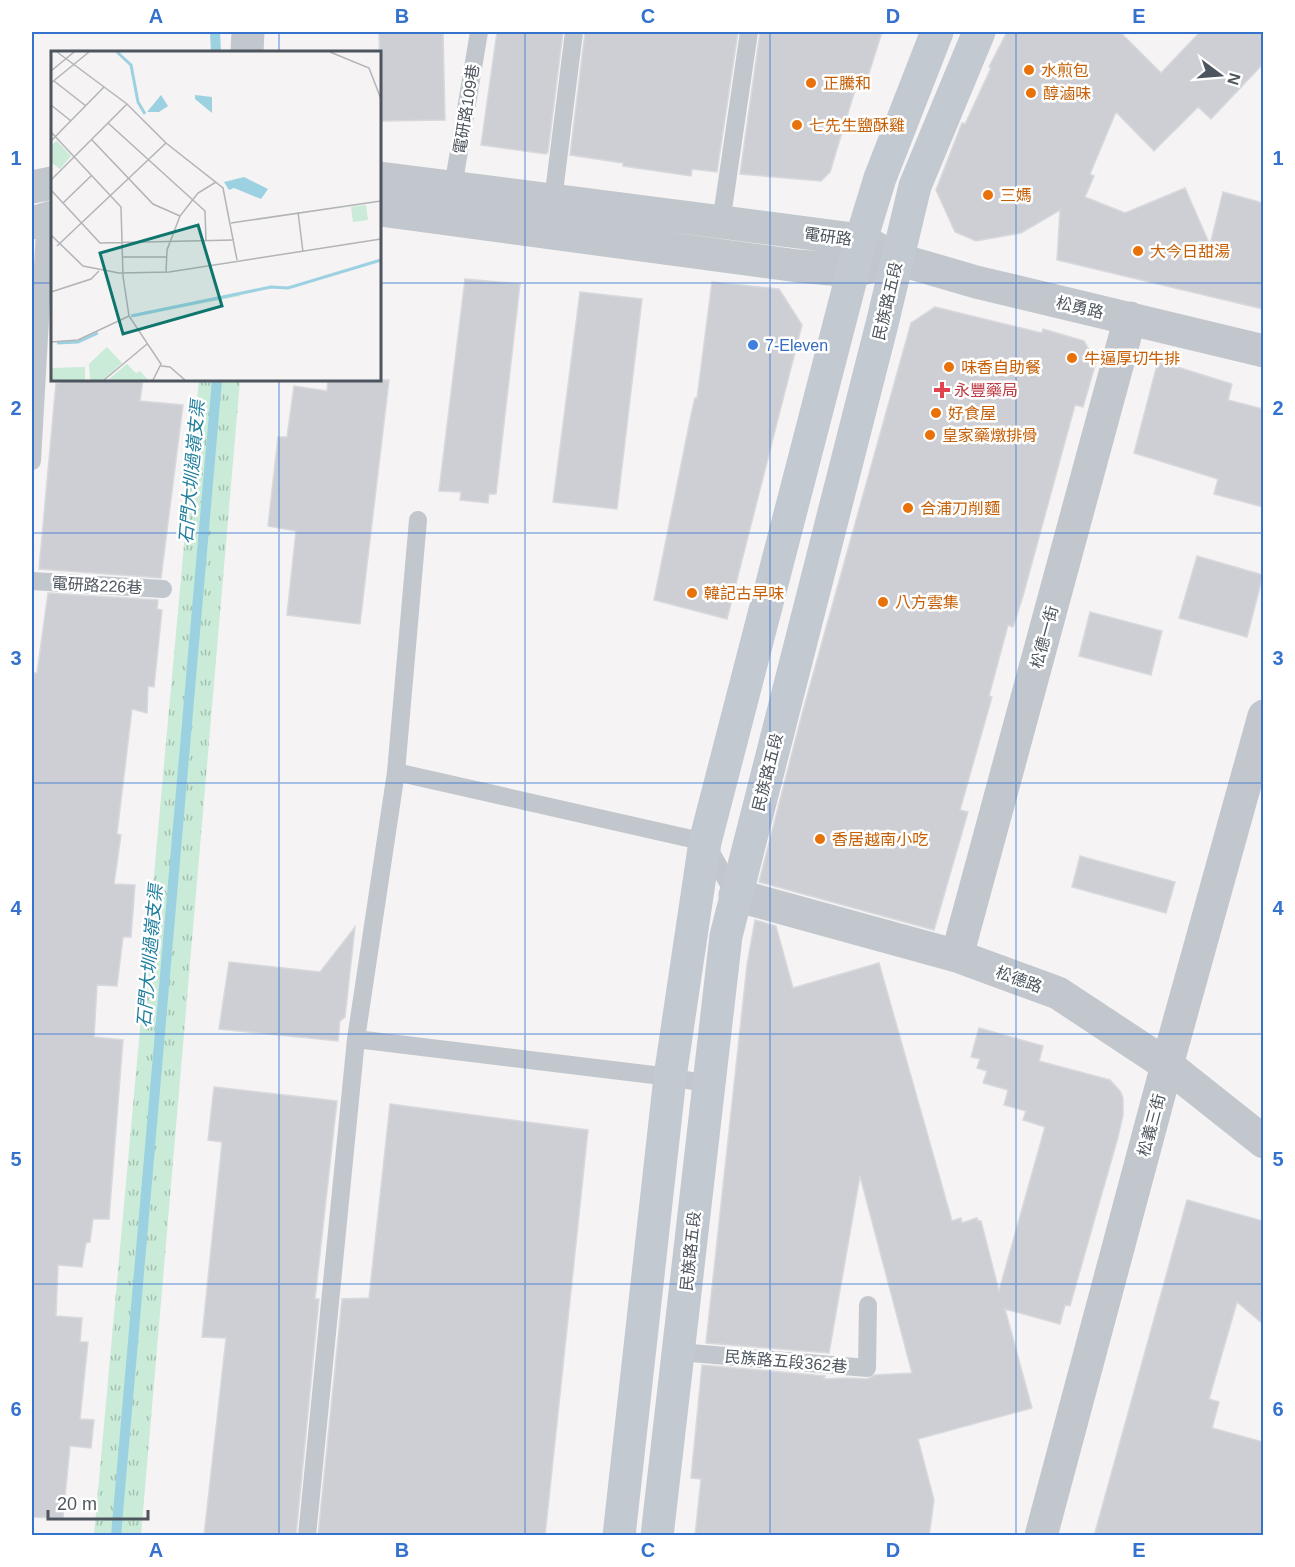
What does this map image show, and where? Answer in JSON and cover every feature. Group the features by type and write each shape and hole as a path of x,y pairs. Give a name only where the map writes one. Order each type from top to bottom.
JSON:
{"main road":[{"path":"619,1536 670,1077 705,842 861,240 880,178 937,32"},
{"name":"民族路五段","path":"657,1536 726,936 915,186 979,32"}],"street":[{"path":"248,32 248,51"},
{"name":"電研路","path":"381,178 861,240 897,259"},
{"name":"電研路","path":"381,210 734,258 853,271 897,259"},
{"name":"松勇路","path":"897,259 976,282 1263,351"},
{"name":"松德一街","path":"957,956 1130,318"},
{"name":"松義三街","path":"1041,1536 1263,716"},
{"name":"松德路","path":"735,895 957,956 1059,993 1167,1065 1263,1142"}],"lane":[{"name":"電研路109巷","path":"453,187 479,32"},
{"path":"553,200 574,32"},
{"path":"721,223 749,32"},
{"path":"32,460 44,219 43,185"},
{"path":"307,1536 356,1040 396,772 418,520"},
{"name":"電研路226巷","path":"32,581 163,589"},
{"path":"396,772 705,842 735,895"},
{"path":"356,1040 670,1077 709,1084"},
{"name":"民族路五段362巷","path":"679,1352 867,1368 868,1305"}],"green space":[{"path":"199,381 240,381 141,1535 94,1535"}],"building":[{"path":"379,32 443,32 445,120 381,121"},
{"path":"497,32 563,32 546,154 481,145"},
{"path":"585,32 738,32 717,172 692,169 691,176 570,155"},
{"path":"760,32 882,32 864,89 856,87 830,172 821,181 740,174"},
{"path":"1007,32 1120,32 1161,73 1200,32 1263,32 1263,64 1211,119 1198,107 1154,151 1116,112 1090,174 1094,176 1085,197 1125,213 1185,188 1210,245 1223,192 1263,203 1263,309 1057,260 1060,210 1021,233 976,241 955,232 936,190 962,123 965,124 991,68 989,67"},
{"path":"465,279 520,284 496,494 489,494 488,503 460,500 461,492 439,491"},
{"path":"712,282 779,289 802,325 727,619 654,600 691,415 695,398 697,398"},
{"path":"580,292 642,299 617,509 553,502"},
{"path":"935,307 1042,333 1043,329 1084,341 1096,362 1083,407 1075,405 1023,596 1013,627 1008,625 989,696 992,697 960,810 968,812 934,930 759,882 802,714 911,323"},
{"path":"1158,361 1232,384 1228,400 1263,409 1263,507 1214,494 1218,479 1134,453"},
{"path":"389,380 360,624 287,615 296,531 268,526 278,437 287,437 294,386 327,391 328,381"},
{"path":"61,381 143,381 140,401 183,405 161,578 39,569 56,383 61,383"},
{"path":"1197,556 1263,575 1247,637 1179,618"},
{"path":"48,593 158,600 157,609 162,610 154,687 148,686 147,713 132,709 117,834 121,835 114,884 135,885 131,937 123,937 117,986 97,985 94,1037 123,1040 109,1219 93,1219 90,1242 86,1243 82,1267 58,1265 56,1316 82,1318 80,1342 88,1342 80,1419 94,1420 91,1448 70,1446 63,1518 32,1517 32,673 37,673"},
{"path":"1090,612 1162,631 1151,675 1079,656"},
{"path":"1080,856 1175,882 1166,913 1072,887"},
{"path":"755,920 776,926 793,988 879,963 952,1221 961,1218 962,1223 977,1218 981,1221 999,1291 1045,1127 1023,1120 1026,1111 1004,1105 1008,1090 983,1083 987,1071 977,1068 980,1059 971,1057 979,1028 1043,1046 1039,1061 1110,1080 1123,1098 1123,1115 1118,1137 1070,1306 1065,1305 1060,1324 1005,1309 1032,1408 918,1439 934,1500 929,1536 695,1536 701,1479 691,1478 702,1365 825,1376 824,1379 867,1379 875,1375 912,1373 860,1176 829,1353 706,1343 747,965"},
{"path":"355,927 345,1017 340,1021 338,1041 219,1029 229,962 320,972"},
{"path":"214,1087 337,1101 315,1299 319,1299 296,1536 204,1536 226,1338 202,1337 222,1142 208,1140"},
{"path":"390,1104 588,1130 545,1536 318,1536 342,1299 369,1298"},
{"path":"1187,1200 1263,1221 1263,1324 1237,1302 1209,1399 1219,1402 1212,1428 1263,1442 1263,1536 1094,1536"}],"waterway":[{"name":"石門大圳過嶺支渠","path":"215,32 216,51"},
{"name":"石門大圳過嶺支渠","path":"116,1536 217,381"}],"place":[{"name":"水煎包","path":"1029,70"},
{"name":"正騰和","path":"811,83"},
{"name":"醇滷味","path":"1031,93"},
{"name":"七先生鹽酥雞","path":"797,125"},
{"name":"三媽","path":"988,195"},
{"name":"大今日甜湯","path":"1138,251"},
{"name":"7-Eleven","path":"753,345"},
{"name":"牛逼厚切牛排","path":"1072,358"},
{"name":"味香自助餐","path":"949,367"},
{"name":"永豐藥局","path":"942,390"},
{"name":"好食屋","path":"936,413"},
{"name":"皇家藥燉排骨","path":"930,435"},
{"name":"合浦刀削麵","path":"908,508"},
{"name":"韓記古早味","path":"692,593"},
{"name":"八方雲集","path":"883,602"},
{"name":"香居越南小吃","path":"820,839"}]}
